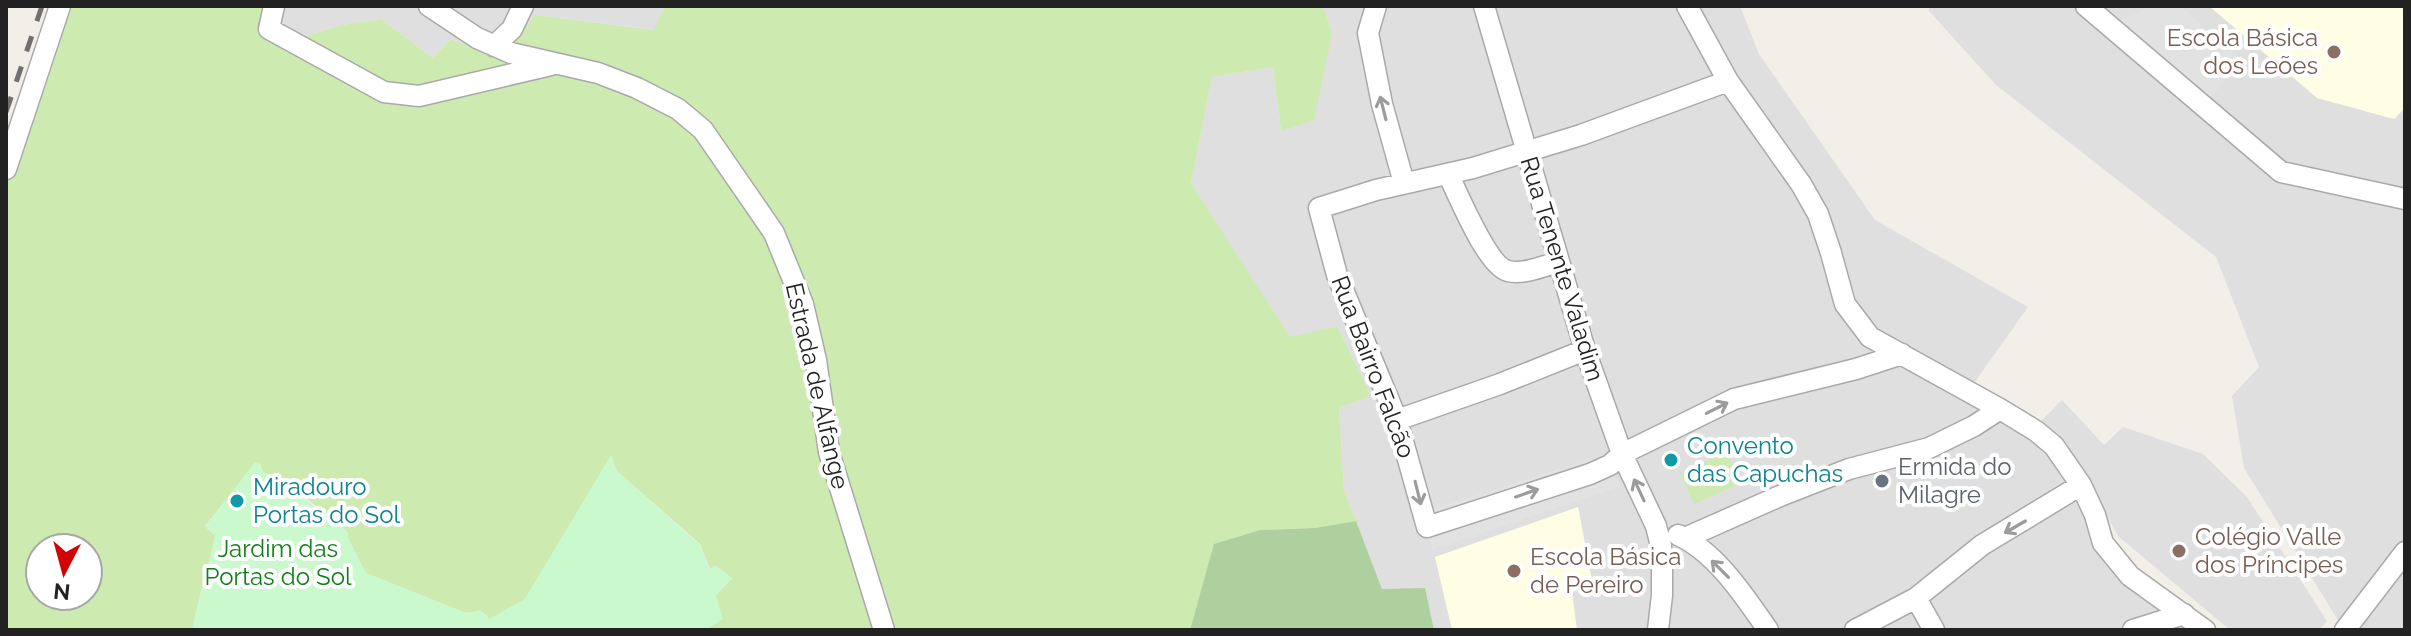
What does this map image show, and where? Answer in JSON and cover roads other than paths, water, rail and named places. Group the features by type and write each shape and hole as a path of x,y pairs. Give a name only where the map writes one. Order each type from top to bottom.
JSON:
{"street":[{"path":"6,169 60,6"},
{"path":"274,6 269,29 384,92 419,96 559,63"},
{"name":"Estrada de Alfange","path":"429,6 494,46 637,88 678,109 703,130 774,233 803,304 816,360 829,452 884,630"},
{"path":"494,46 512,29 523,6"},
{"path":"1376,6 1368,33 1382,104 1404,183 1448,174 1581,135 1728,81"},
{"name":"Rua Tenente Valadim","path":"1484,6 1585,350 1622,454 1656,526 1662,565 1658,630"},
{"path":"1687,6 1728,81 1801,184 1818,214 1845,304 1870,337 2000,409 2054,446 2081,485 2095,515 2103,543 2130,576 2205,630"},
{"path":"2086,6 2281,172 2405,199"},
{"path":"1448,174 1479,239 1501,268 1516,272 1558,262"},
{"name":"Rua Bairro Falcão","path":"1404,183 1319,208 1337,275 1397,420 1427,527 1590,474 1610,465 1622,454"},
{"path":"1397,420 1585,350"},
{"path":"1622,454 1734,399 1856,369 1902,354"},
{"path":"1685,538 1849,469 1929,448 2000,409"},
{"path":"1855,630 1916,598 1982,545 2081,485"},
{"path":"1656,526 1698,547 1741,590 1768,630"},
{"path":"2345,630 2405,552"},
{"path":"1916,598 1934,630"},
{"path":"2144,629 2184,614"}],"railway":[{"path":"6,112 42,6"}],"place":[{"name":"Escola Básica dos Leões","path":"2334,52"},
{"name":"Convento das Capuchas","path":"1671,460"},
{"name":"Ermida do Milagre","path":"1882,481"},
{"name":"Miradouro Portas do Sol","path":"237,501"},
{"name":"Colégio Valle dos Príncipes","path":"2179,551"},
{"name":"Escola Básica de Pereiro","path":"1514,571"}],"park label":[{"name":"Jardim das Portas do Sol","path":"278,563"}]}
